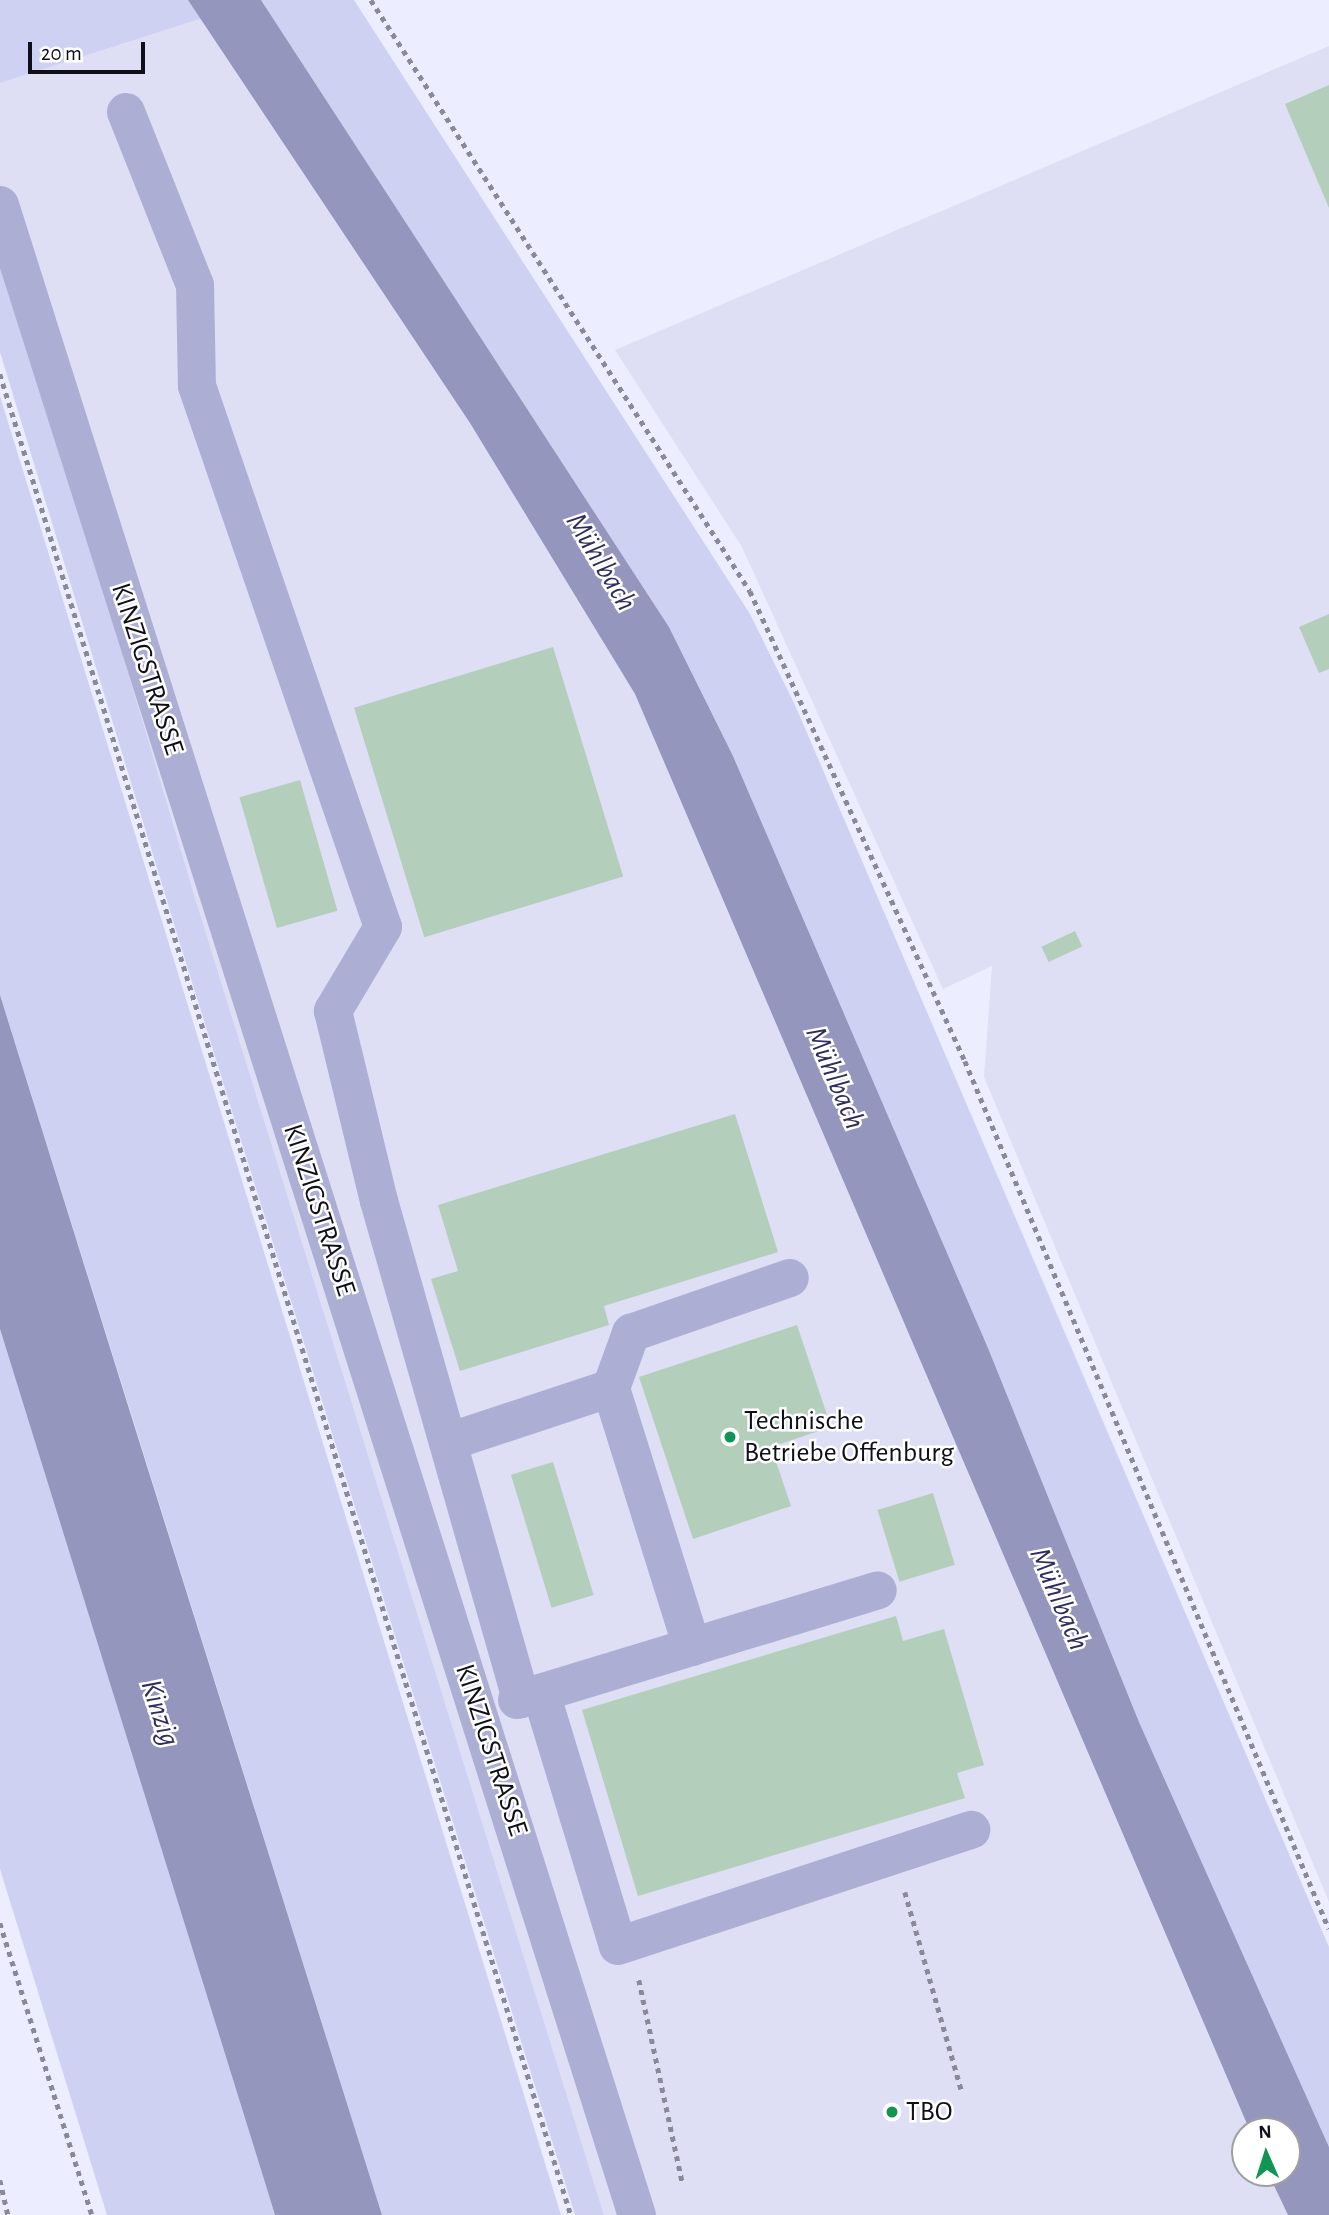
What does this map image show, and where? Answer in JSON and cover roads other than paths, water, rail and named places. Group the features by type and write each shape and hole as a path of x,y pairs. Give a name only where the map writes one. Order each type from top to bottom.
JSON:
{"lane":[{"path":"125,112 195,285 197,386 383,927 333,1012 448,1442 531,1696 618,1946 971,1830"},
{"name":"KINZIGSTRASSE","path":"0,205 637,2215"},
{"path":"692,1647 611,1388 631,1333 790,1278"},
{"path":"448,1442 611,1388"},
{"path":"478,1712 878,1590"}],"water":[{"name":"Mühlbach","path":"188,0 261,0 669,627 733,756 988,1348 1139,1722 1329,2147 1329,2215 1288,2215 1275,2187 1301,2187 1301,2117 1244,2117 635,694 470,423"},
{"name":"Kinzig","path":"0,995 382,2215 275,2215 0,1329"}],"place":[{"name":"Technische Betriebe Offenburg","path":"730,1437"},
{"name":"TBO","path":"892,2112"}]}
